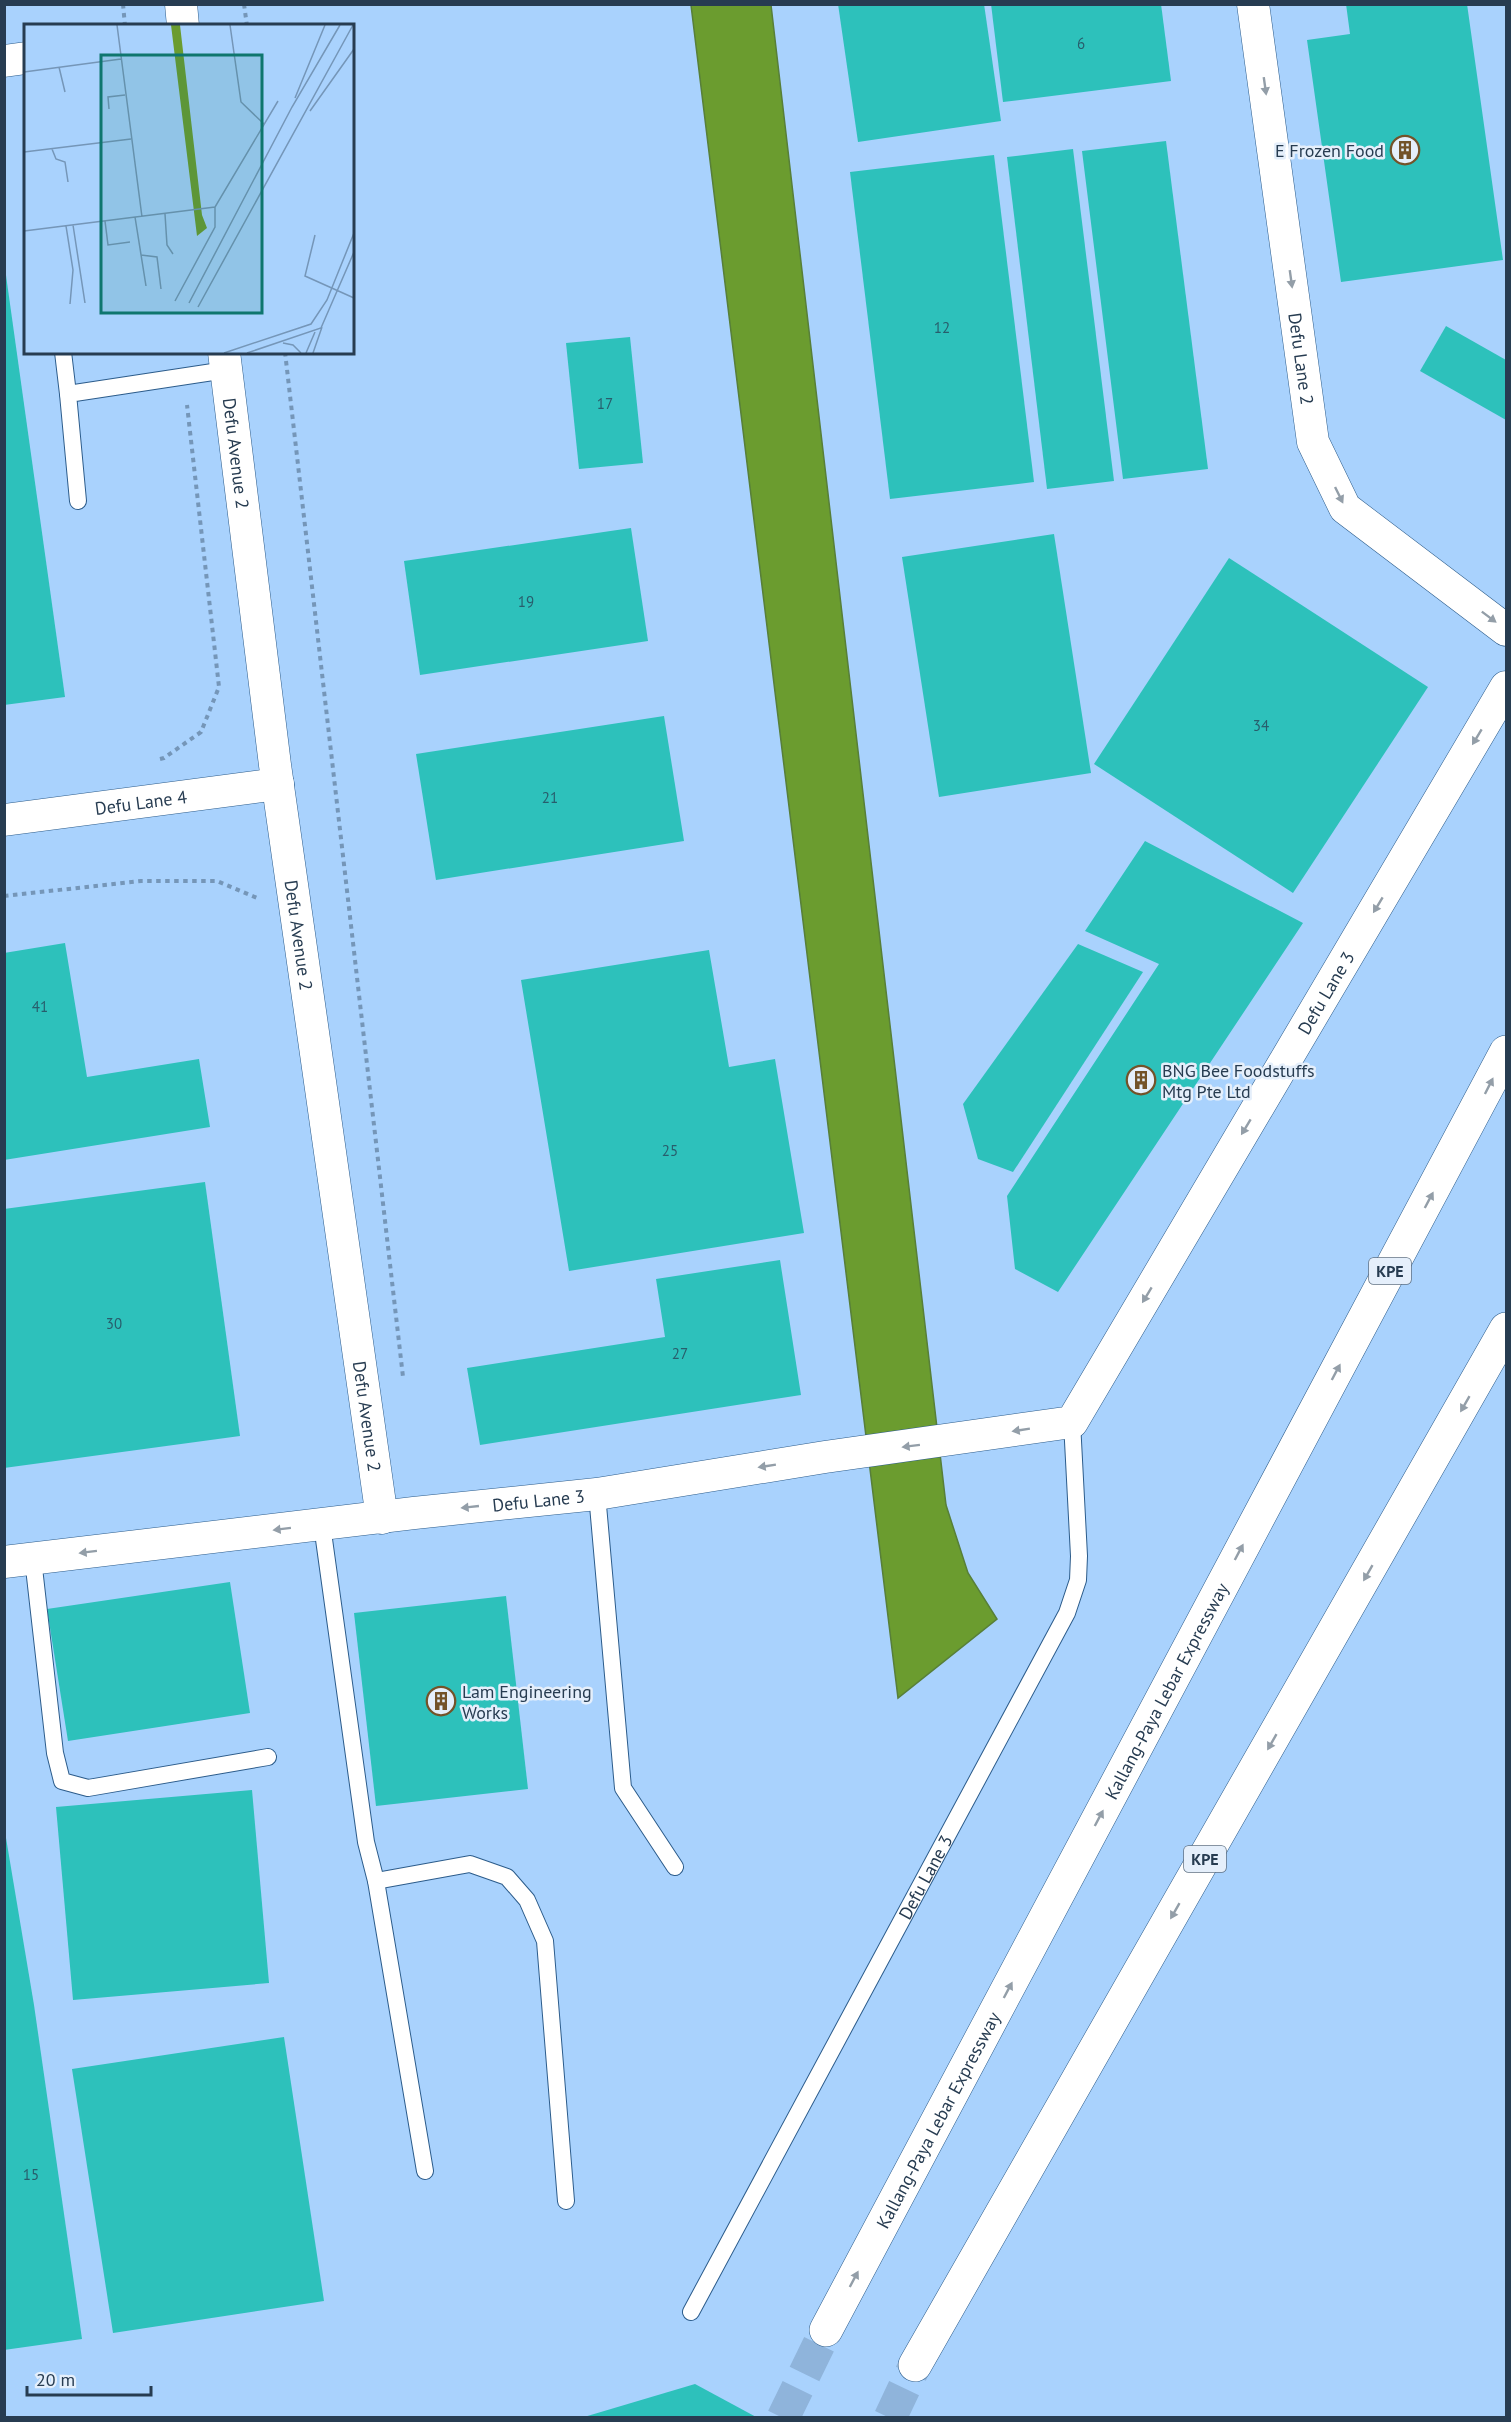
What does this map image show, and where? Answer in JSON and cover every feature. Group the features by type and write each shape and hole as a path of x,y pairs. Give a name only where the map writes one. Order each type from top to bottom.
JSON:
{"highway":[{"name":"Kallang-Paya Lebar Expressway","path":"826,2330 1506,1052"},
{"name":"KPE","path":"915,2365 1506,1329"}],"street":[{"path":"181,4 183,24"},
{"name":"Defu Lane 2","path":"1253,4 1313,442 1345,508 1506,630"},
{"path":"4,61 24,58"},
{"name":"Defu Avenue 2","path":"225,361 278,784 382,1518"},
{"name":"Defu Lane 3","path":"19,1561 597,1494 825,1457 1072,1422 1506,687"},
{"name":"Defu Lane 4","path":"4,820 278,784"}],"lane":[{"path":"63,354 78,501"},
{"path":"68,394 183,376 225,361"},
{"name":"Defu Lane 3","path":"691,2312 1067,1613 1078,1580 1079,1564 1072,1422"},
{"path":"597,1494 623,1788 675,1867"},
{"path":"322,1525 366,1842 376,1881 425,2171"},
{"path":"19,1561 62,1781 88,1788 268,1757"},
{"path":"376,1881 470,1864 507,1877 528,1900 545,1941 566,2201"}],"path":[{"path":"123,4 125,24"},
{"path":"244,4 247,24"},
{"path":"285,354 403,1380"},
{"path":"153,760 164,758 201,732 219,687 183,376"},
{"path":"4,896 141,881 217,881 262,900"}],"shaded area":[{"path":"691,5 771,5 946,1505 968,1573 997,1619 898,1698"}],"building":[{"path":"838,4 984,4 1001,121 858,142"},
{"path":"991,4 1161,4 1171,81 1003,102"},
{"name":"E Frozen Food","path":"1346,4 1467,4 1503,260 1341,282 1307,40 1350,34"},
{"path":"1166,141 1208,469 1123,479 1082,151"},
{"path":"1073,149 1114,481 1047,489 1007,157"},
{"path":"994,155 1034,482 890,499 850,172"},
{"path":"4,261 65,697 4,705"},
{"path":"1446,326 1506,360 1506,420 1420,371"},
{"path":"630,337 643,463 579,469 566,343"},
{"path":"631,528 648,641 420,675 404,561"},
{"path":"1054,534 1091,773 939,797 902,557"},
{"path":"1229,558 1428,687 1293,893 1094,764"},
{"path":"664,716 684,841 436,880 416,754"},
{"name":"BNG Bee Foodstuffs Mtg Pte Ltd","path":"1145,841 1303,923 1058,1292 1015,1269 1007,1196 1159,964 1085,931"},
{"path":"65,943 87,1077 199,1059 210,1127 4,1160 4,953"},
{"path":"1078,944 1143,972 1013,1172 978,1159 963,1104"},
{"path":"709,950 729,1067 775,1059 804,1233 569,1271 521,980"},
{"path":"205,1182 240,1436 4,1468 4,1209"},
{"path":"780,1260 801,1395 480,1445 467,1368 665,1337 656,1279"},
{"path":"230,1582 250,1713 68,1741 47,1609"},
{"name":"Lam Engineering Works","path":"506,1596 528,1789 376,1806 354,1613"},
{"path":"252,1790 269,1983 73,2000 56,1807"},
{"path":"4,1826 34,2005 82,2339 4,2350"},
{"path":"284,2037 324,2301 113,2333 72,2069"},
{"path":"695,2384 758,2418 584,2418 584,2417"}],"tunnel":[{"path":"783,2418 826,2330"},
{"path":"890,2418 915,2365"}],"place":[{"name":"E Frozen Food","path":"1405,150"},
{"name":"BNG Bee Foodstuffs Mtg Pte Ltd","path":"1141,1080"},
{"name":"Lam Engineering Works","path":"441,1701"}]}
